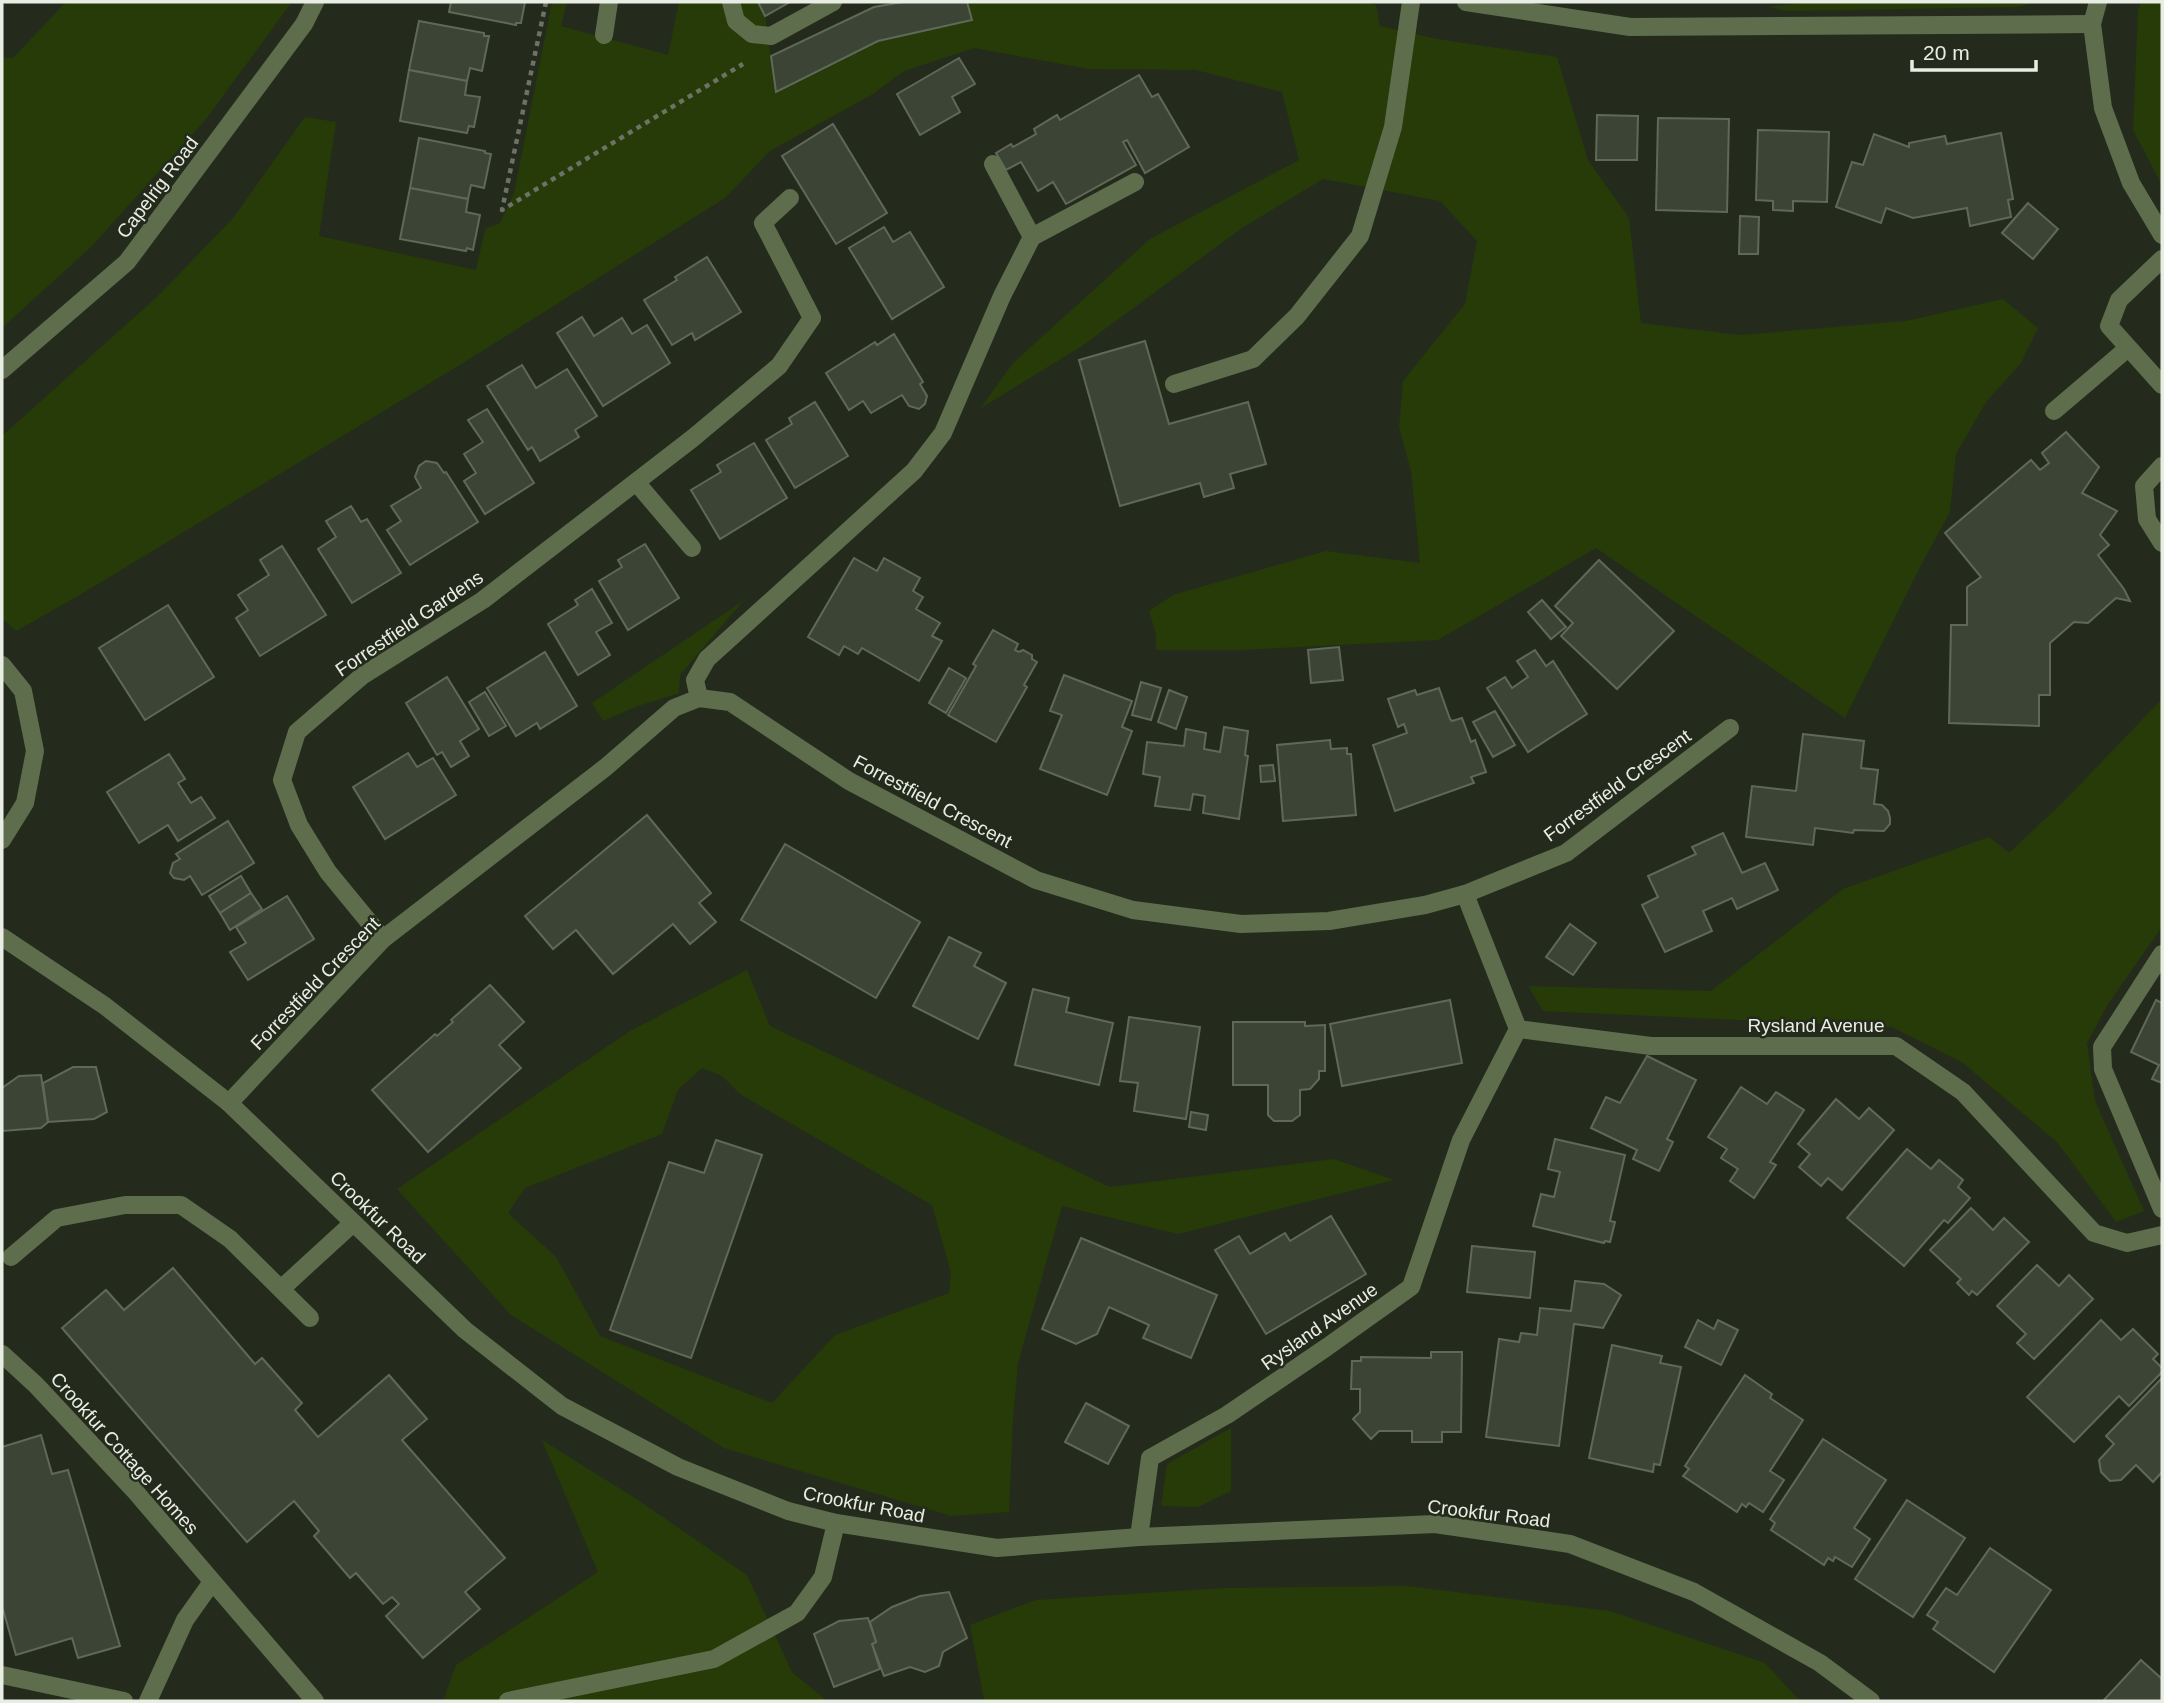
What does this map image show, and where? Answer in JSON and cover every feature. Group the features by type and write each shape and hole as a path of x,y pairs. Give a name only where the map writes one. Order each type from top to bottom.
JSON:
{"street":[{"name":"Capelrig Road","path":"2,369 127,262 304,24 315,2"},
{"path":"604,35 609,2"},
{"path":"731,2 736,20 752,34 771,36 834,2"},
{"path":"1174,384 1253,359 1297,316 1360,236 1393,127 1411,2"},
{"path":"1466,2 1630,27 2092,24"},
{"path":"2098,2 2092,24 2103,108 2131,183 2162,235"},
{"path":"993,164 1032,237"},
{"path":"699,698 695,680 707,659 914,471 943,433 1002,296 1032,237 1135,182"},
{"name":"Forrestfield Gardens","path":"383,939 328,872 299,825 282,780 297,732 362,676 483,600 636,482 779,366 812,318 763,223 790,198"},
{"path":"2162,259 2119,300 2109,326 2162,385"},
{"path":"2054,411 2128,348"},
{"path":"2162,466 2144,486 2147,519 2162,543"},
{"path":"636,482 692,548"},
{"path":"2,665 23,691 35,751 25,803 2,840"},
{"name":"Forrestfield Crescent","path":"229,1103 383,939 606,767 674,708 699,698 730,702 849,781 1036,880 1133,910 1241,924 1329,921 1425,905 1465,894 1566,853 1730,728"},
{"path":"1465,894 1518,1029"},
{"name":"Crookfur Road","path":"2,937 105,1006 229,1103 465,1330 562,1406 677,1467 788,1511 836,1523 997,1548 1139,1537 1436,1524 1570,1544 1694,1592 1820,1663 1871,1701"},
{"path":"2162,954 2102,1047 2103,1069 2162,1209"},
{"name":"Rysland Avenue","path":"1139,1537 1150,1458 1227,1415 1411,1287 1461,1140 1518,1029 1651,1046 1896,1046 1963,1092 2094,1233 2127,1243 2162,1235"},
{"path":"10,1257 57,1218 125,1205 181,1205 230,1239 310,1318"},
{"path":"282,1289 353,1223"},
{"name":"Crookfur Cottage Homes","path":"2,1355 36,1385 134,1490 315,1701"},
{"path":"508,1701 714,1659 797,1613 823,1577 836,1523"},
{"path":"148,1701 185,1620 212,1582"},
{"path":"2,1675 124,1701"}],"path":[{"path":"546,2 502,210 745,63 752,34"}],"green space":[{"path":"66,2 292,2 206,119 91,247 2,328 2,58 13,58"},
{"path":"552,2 567,2 561,26 668,55 679,2 758,2 765,16 776,92 878,41 971,20 967,2 1363,2 1376,5 1380,26 1437,39 1557,57 1588,160 1629,218 1641,323 1740,335 1906,321 2003,299 2038,328 2021,363 1986,402 1956,454 1950,512 1845,718 1596,548 1438,640 1241,650 1156,650 1156,634 1149,611 1173,595 1326,551 1420,563 1411,471 1399,427 1403,381 1465,304 1477,241 1440,201 1323,179 1242,228 1082,346 981,408 1013,363 1150,239 1299,160 1282,92 1196,70 1089,69 974,48 904,71 873,94 770,151 725,198 463,363 16,631 2,618 2,436 158,296 234,217 305,117 336,122 319,236 476,270 485,229 500,223 514,193"},
{"path":"1808,2 2039,2 2017,7 1786,11 1769,7"},
{"path":"2141,2 2162,2 2162,185 2133,130 2138,10"},
{"path":"743,601 680,675 679,693 603,721 592,703"},
{"path":"2162,699 2162,927 2108,1004 2087,1043 2095,1101 2144,1211 2116,1222 2057,1142 1963,1063 1892,1027 1543,1011 1528,986 1711,991 1843,889 1989,837 2009,853 2066,799"},
{"path":"747,970 770,1026 1110,1187 1334,1159 1394,1180 1178,1234 1062,1206 1018,1363 1009,1512 951,1516 724,1448 511,1315 397,1189 630,1031","holes":["702,1068 722,1076 740,1094 932,1205 951,1273 949,1293 835,1335 772,1403 600,1336 556,1257 508,1213 525,1188 662,1134 678,1090"]},
{"path":"1231,1428 1231,1491 1198,1507 1161,1506 1167,1464"},
{"path":"542,1440 638,1500 747,1575 792,1672 827,1701 443,1701 456,1665 598,1572"},
{"path":"1407,1586 1610,1611 1765,1663 1800,1701 980,1701 984,1700 970,1625 1036,1600 1225,1588"}],"building":[{"path":"451,2 525,2 521,23 516,25 449,12"},
{"path":"758,2 790,2 765,16"},
{"path":"903,2 967,2 972,20 878,41 776,92 771,56 874,7"},
{"path":"419,21 489,36 482,71 470,68 467,81 409,70"},
{"path":"959,58 975,84 952,97 960,112 920,135 897,94"},
{"path":"409,70 467,81 465,95 480,97 474,127 469,126 467,133 400,121"},
{"path":"1139,75 1152,97 1158,94 1189,147 1145,173 1127,140 1123,142 1136,165 1066,204 1053,182 1038,191 1021,162 1006,170 996,153 1036,134 1034,129 1057,115 1060,120"},
{"path":"1597,115 1638,116 1637,160 1596,160"},
{"path":"1658,118 1729,119 1727,212 1656,210"},
{"path":"833,124 887,213 836,244 782,156"},
{"path":"1758,130 1829,132 1827,202 1793,201 1793,211 1773,210 1773,201 1756,200"},
{"path":"2001,133 2013,199 2008,200 2011,217 1970,226 1967,208 1913,218 1886,208 1881,223 1836,207 1852,162 1863,165 1874,134 1909,147 1909,143 1945,136 1947,144"},
{"path":"419,138 491,154 484,188 471,185 468,199 410,188"},
{"path":"410,188 468,199 466,212 480,215 473,250 400,239"},
{"path":"2028,203 2058,229 2033,259 2002,233"},
{"path":"1740,216 1759,217 1758,254 1739,254"},
{"path":"884,227 893,242 910,232 944,287 892,319 849,248"},
{"path":"707,257 741,312 695,340 692,333 672,345 644,300"},
{"path":"582,317 594,336 622,318 632,334 647,325 670,363 603,406 557,333"},
{"path":"894,334 923,382 920,384 927,396 925,404 919,409 909,406 902,395 871,413 863,401 849,410 826,373 875,342 877,345"},
{"path":"1145,341 1169,424 1248,402 1266,464 1230,474 1234,488 1204,497 1200,483 1120,506 1079,360"},
{"path":"522,365 536,388 567,369 597,416 575,430 579,437 540,461 532,447 528,450 487,386"},
{"path":"815,402 848,456 795,488 766,440 792,424 789,418"},
{"path":"487,409 534,483 485,514 464,481 476,473 464,454 483,442 468,420"},
{"path":"2066,432 2099,467 2082,493 2117,511 2100,535 2109,545 2098,555 2130,601 2116,598 2088,623 2074,622 2050,643 2050,695 2039,695 2039,726 1949,723 1951,625 1967,625 1967,587 1981,577 1945,533 2031,460 2040,470 2049,463 2042,453"},
{"path":"754,443 787,498 720,539 691,490 721,472 717,465"},
{"path":"426,461 437,463 444,473 446,472 478,522 410,565 387,530 401,521 391,506 421,488 415,477 419,466"},
{"path":"351,506 361,522 367,519 401,573 352,603 318,549 336,537 326,521"},
{"path":"645,544 679,598 628,630 599,581 622,567 618,560"},
{"path":"282,546 326,615 260,656 236,618 248,610 238,595 269,575 260,560"},
{"path":"854,558 877,571 884,558 920,578 913,591 923,597 916,609 940,623 932,636 942,641 919,681 862,648 858,654 844,646 839,655 808,637"},
{"path":"1599,560 1674,631 1617,689 1561,636 1573,623 1555,606"},
{"path":"592,589 612,623 596,632 610,655 578,675 548,624 578,605 575,600"},
{"path":"1542,600 1566,627 1551,639 1528,612"},
{"path":"168,605 214,677 145,720 99,648"},
{"path":"993,630 1018,644 1015,650 1023,650 1037,662 1024,685 1027,687 996,742 948,715"},
{"path":"1339,647 1343,680 1311,683 1308,650"},
{"path":"1535,650 1546,666 1553,661 1587,714 1528,752 1487,688 1505,677 1512,688 1528,677 1517,661"},
{"path":"545,652 577,706 540,729 537,723 516,736 487,688"},
{"path":"949,668 966,678 946,713 929,703"},
{"path":"1064,675 1132,701 1122,727 1132,731 1107,795 1040,769 1062,715 1050,711"},
{"path":"447,677 479,729 460,741 469,756 451,767 442,752 437,755 406,703"},
{"path":"1141,682 1161,688 1151,720 1132,715"},
{"path":"1439,688 1450,719 1452,721 1462,718 1471,742 1475,740 1486,772 1471,777 1474,783 1395,811 1373,745 1407,733 1404,724 1398,727 1388,699 1415,690 1417,695"},
{"path":"1169,690 1187,697 1176,729 1158,722"},
{"path":"485,692 506,726 489,736 469,702"},
{"path":"1495,711 1515,745 1493,757 1473,722"},
{"path":"1224,727 1248,731 1245,755 1248,756 1239,819 1203,813 1205,796 1193,794 1190,810 1155,806 1160,777 1143,774 1147,742 1184,746 1186,729 1206,733 1204,749 1220,752"},
{"path":"1803,734 1864,741 1861,768 1878,770 1874,804 1882,805 1888,811 1890,824 1884,831 1854,830 1853,833 1815,828 1813,845 1746,837 1752,786 1796,791"},
{"path":"1330,740 1331,749 1347,748 1347,754 1351,754 1356,815 1283,821 1277,745"},
{"path":"408,753 417,767 433,758 456,795 385,839 353,787"},
{"path":"169,754 185,779 178,783 191,803 201,797 215,818 178,841 168,825 139,843 107,792"},
{"path":"1273,765 1275,781 1261,782 1260,766"},
{"path":"647,815 711,893 699,903 716,922 690,944 673,924 613,974 576,930 553,949 525,916"},
{"path":"228,821 254,863 202,895 190,876 184,880 174,878 170,873 173,863 180,859 176,854"},
{"path":"1723,833 1742,873 1765,863 1778,890 1737,909 1732,898 1703,911 1712,931 1665,952 1642,905 1658,897 1648,876 1696,854 1692,847"},
{"path":"785,844 920,922 876,998 741,920"},
{"path":"241,876 251,893 220,913 209,896"},
{"path":"251,893 262,909 230,930 220,913"},
{"path":"287,896 314,939 248,980 230,952 246,943 236,927"},
{"path":"1570,924 1596,943 1573,975 1546,957"},
{"path":"949,937 981,953 974,966 1006,983 978,1039 913,1006"},
{"path":"490,985 524,1022 499,1045 521,1068 428,1152 372,1090 435,1034 437,1036 453,1022 451,1020"},
{"path":"1033,989 1069,998 1066,1012 1113,1023 1099,1085 1015,1065"},
{"path":"1450,1000 1462,1063 1342,1086 1330,1024"},
{"path":"2156,1000 2162,1003 2162,1083 2152,1079 2159,1065 2131,1052"},
{"path":"1129,1017 1200,1027 1186,1119 1134,1111 1138,1083 1120,1081"},
{"path":"1233,1022 1305,1022 1305,1026 1325,1025 1325,1071 1319,1071 1319,1079 1310,1089 1300,1090 1300,1115 1292,1121 1274,1121 1268,1115 1268,1085 1233,1085"},
{"path":"1647,1056 1696,1080 1667,1139 1673,1142 1659,1171 1633,1159 1637,1150 1591,1128 1606,1097 1620,1103"},
{"path":"73,1067 96,1067 107,1112 94,1119 48,1122 43,1083"},
{"path":"41,1075 48,1122 41,1128 2,1131 2,1088 19,1076"},
{"path":"1741,1087 1767,1104 1776,1092 1804,1110 1770,1162 1776,1165 1754,1198 1730,1181 1738,1169 1721,1158 1727,1149 1708,1137"},
{"path":"1836,1099 1859,1119 1869,1108 1894,1130 1842,1190 1828,1178 1821,1186 1799,1167 1810,1154 1798,1144"},
{"path":"1191,1112 1208,1115 1206,1130 1189,1127"},
{"path":"1555,1139 1625,1155 1610,1221 1615,1222 1610,1242 1604,1243 1533,1226 1541,1194 1554,1197 1560,1172 1548,1169"},
{"path":"716,1140 762,1155 691,1358 610,1330 669,1162 704,1173"},
{"path":"1907,1149 1931,1169 1939,1160 1963,1180 1958,1187 1970,1198 1948,1223 1944,1220 1904,1266 1847,1218"},
{"path":"1971,1208 1993,1230 2004,1218 2029,1242 1977,1295 1972,1291 1969,1295 1957,1283 1961,1279 1930,1250"},
{"path":"1331,1216 1366,1274 1266,1334 1215,1250 1239,1236 1250,1254 1285,1233 1290,1241"},
{"path":"1081,1238 1217,1295 1191,1358 1143,1338 1149,1325 1109,1307 1097,1334 1076,1344 1042,1329"},
{"path":"1472,1246 1535,1252 1530,1298 1467,1292"},
{"path":"2037,1265 2059,1286 2069,1275 2093,1299 2034,1359 2017,1343 2026,1334 1997,1306"},
{"path":"173,1268 255,1364 262,1358 302,1403 295,1410 318,1437 389,1375 427,1419 402,1440 505,1558 465,1592 480,1609 423,1658 386,1616 399,1604 392,1597 383,1604 356,1573 350,1578 314,1536 319,1531 294,1501 247,1542 62,1328 106,1290 124,1310"},
{"path":"1575,1281 1604,1284 1621,1295 1603,1328 1574,1324 1559,1446 1486,1437 1499,1339 1519,1342 1521,1333 1537,1335 1540,1308 1571,1311"},
{"path":"1698,1320 1714,1329 1718,1320 1738,1330 1721,1365 1685,1347"},
{"path":"2101,1320 2121,1340 2133,1329 2158,1354 2153,1359 2162,1368 2162,1372 2129,1406 2119,1396 2074,1442 2027,1397"},
{"path":"1612,1345 1662,1356 1660,1363 1681,1367 1660,1465 1654,1464 1653,1472 1589,1458"},
{"path":"1431,1352 1462,1352 1461,1432 1442,1432 1442,1442 1412,1442 1412,1431 1379,1431 1371,1439 1353,1419 1360,1412 1360,1389 1351,1389 1352,1361 1361,1361 1361,1357 1431,1358"},
{"path":"1745,1375 1772,1394 1770,1398 1803,1420 1770,1471 1784,1480 1763,1512 1749,1503 1746,1507 1742,1504 1737,1512 1683,1476 1689,1469 1685,1466"},
{"path":"2162,1378 2162,1472 2153,1482 2136,1465 2121,1480 2110,1481 2101,1472 2099,1460 2114,1444 2106,1436"},
{"path":"1086,1403 1129,1426 1108,1464 1065,1442"},
{"path":"41,1435 52,1474 68,1470 120,1646 78,1658 72,1638 16,1655 2,1606 2,1447"},
{"path":"1823,1439 1886,1480 1854,1528 1870,1539 1852,1567 1835,1557 1833,1561 1828,1558 1824,1565 1771,1530 1775,1523 1770,1519"},
{"path":"1907,1500 1965,1538 1913,1617 1855,1579"},
{"path":"1990,1548 2051,1590 1994,1672 1933,1629 1938,1622 1927,1615 1946,1588 1957,1595"},
{"path":"949,1592 967,1638 943,1652 939,1666 925,1672 910,1667 884,1676 872,1644 876,1642 870,1622 892,1607 920,1596"},
{"path":"868,1618 876,1642 872,1644 880,1669 834,1687 814,1634 839,1621"},
{"path":"2141,1660 2162,1679 2162,1701 2103,1701"}]}
